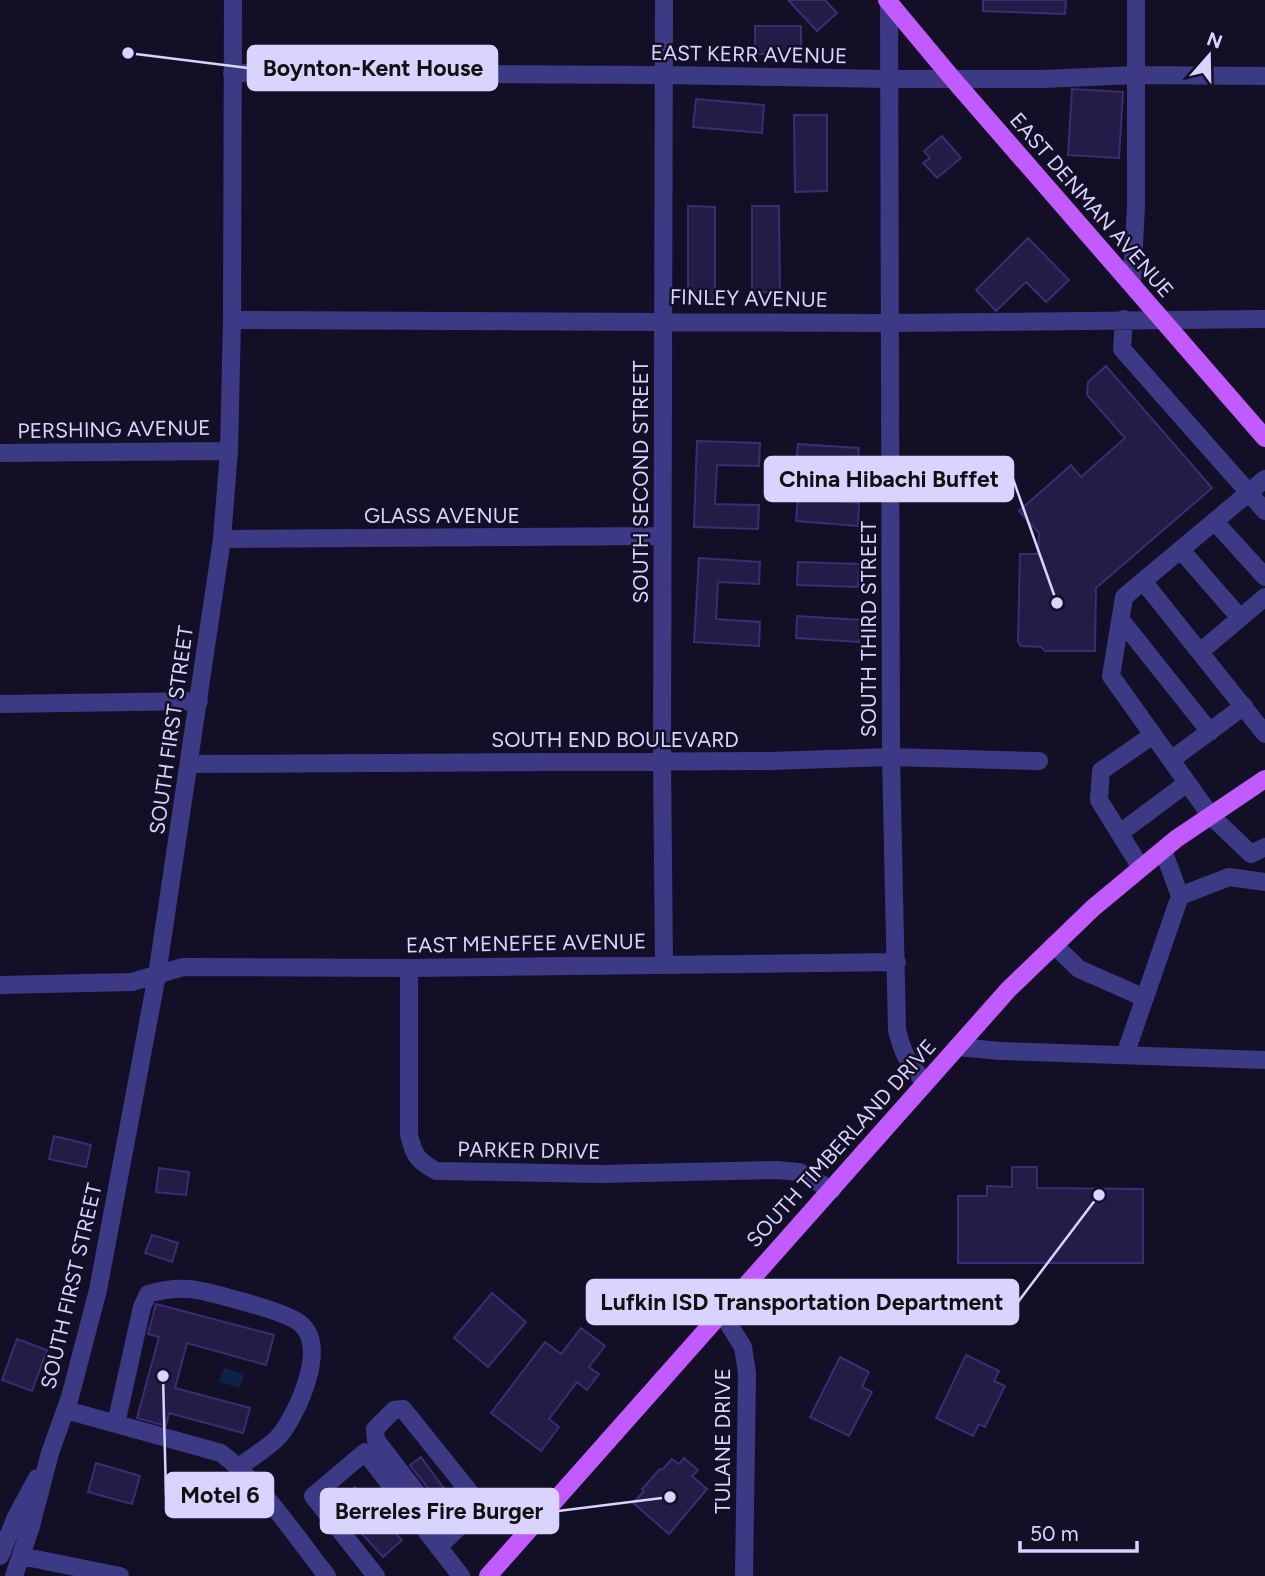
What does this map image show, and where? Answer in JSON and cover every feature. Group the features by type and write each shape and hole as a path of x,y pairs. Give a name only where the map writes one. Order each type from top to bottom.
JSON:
{"main road":[{"name":"EAST DENMAN AVENUE","path":"889,1 952,78 1265,438"},
{"name":"SOUTH TIMBERLAND DRIVE","path":"488,1576 1008,990 1093,908 1141,868 1265,779"}],"street":[{"name":"SOUTH FIRST STREET","path":"14,1576 31,1526 50,1453 66,1410 98,1290 157,975 222,538 229,451 232,320 233,0"},
{"name":"SOUTH SECOND STREET","path":"664,0 664,964"},
{"path":"1132,283 1136,206 1136,0"},
{"name":"SOUTH THIRD STREET","path":"889,1 891,757 897,1030 901,1049 908,1063 925,1082"},
{"name":"EAST KERR AVENUE","path":"232,73 889,79 1265,76"},
{"name":"FINLEY AVENUE","path":"232,320 891,323 1162,318 1265,319"},
{"path":"1124,319 1122,349 1265,511"},
{"name":"PERSHING AVENUE","path":"0,453 229,451"},
{"path":"1265,479 1124,597 1111,676 1211,816 1251,854 1265,847"},
{"path":"1215,522 1265,577"},
{"name":"GLASS AVENUE","path":"222,538 663,536"},
{"path":"1181,550 1240,618"},
{"path":"1143,581 1265,734"},
{"path":"1200,652 1265,597"},
{"path":"1121,620 1210,732"},
{"path":"0,704 199,701"},
{"path":"1171,760 1244,706"},
{"path":"1141,868 1100,800 1101,771 1153,735"},
{"name":"SOUTH END BOULEVARD","path":"190,764 769,761 891,757 1039,761"},
{"path":"1120,833 1187,783"},
{"path":"1125,1055 1180,897 1163,850"},
{"path":"1180,897 1229,877 1265,882"},
{"path":"1054,945 1079,969 1145,998"},
{"name":"EAST MENEFEE AVENUE","path":"0,985 132,982 183,967 409,968 897,962"},
{"name":"PARKER DRIVE","path":"409,968 409,1135 413,1153 436,1171 600,1174 777,1170 799,1172 832,1189"},
{"path":"957,1047 1001,1051 1265,1060"},
{"path":"116,1424 142,1307 148,1294 190,1288 268,1309 302,1325 311,1342 313,1363 299,1403 280,1435 239,1467"},
{"name":"TULANE DRIVE","path":"721,1312 743,1347 747,1373 744,1576"},
{"path":"444,1541 469,1518 475,1500 402,1409 394,1410 375,1429 376,1440 444,1541 461,1576"},
{"path":"66,1410 221,1453 256,1485 327,1576"},
{"path":"371,1570 313,1496 365,1452 444,1541"},
{"name":"SOUTH FIRST STREET","path":"0,1556 16,1517 50,1453"},
{"path":"21,1556 120,1576"}],"water":[{"path":"224,1368 244,1374 240,1388 219,1382"}],"building":[{"path":"788,0 825,0 837,13 817,31"},
{"path":"983,0 1066,0 1065,14 983,11"},
{"path":"755,26 801,26 801,54 755,54"},
{"path":"1072,89 1123,92 1119,158 1068,155"},
{"path":"696,99 764,105 762,133 693,127"},
{"path":"794,115 827,115 827,191 795,192"},
{"path":"942,136 961,158 937,178 923,163 930,158 924,151"},
{"path":"688,206 715,207 715,301 688,301"},
{"path":"752,206 779,206 780,292 752,292"},
{"path":"1028,238 1069,280 1046,302 1026,282 996,311 976,290"},
{"path":"1106,366 1212,488 1096,588 1095,651 1045,651 1041,647 1021,646 1018,642 1020,554 1038,554 1039,533 1019,511 1071,465 1081,477 1125,438 1087,395 1088,382"},
{"path":"697,441 760,443 759,466 717,465 715,504 759,505 758,529 694,527"},
{"path":"798,444 859,448 857,471 796,466"},
{"path":"798,498 859,503 858,526 796,521"},
{"path":"699,558 760,562 759,584 718,582 716,619 760,622 759,646 694,642"},
{"path":"798,562 859,564 858,587 797,585"},
{"path":"797,616 860,620 859,642 796,638"},
{"path":"54,1136 91,1145 86,1167 49,1159"},
{"path":"1012,1167 1037,1167 1037,1188 1143,1189 1143,1263 958,1263 958,1196 987,1196 987,1186 1012,1187"},
{"path":"159,1168 189,1172 186,1195 156,1192"},
{"path":"152,1235 178,1243 172,1262 145,1253"},
{"path":"492,1293 526,1322 488,1367 454,1338"},
{"path":"156,1304 274,1335 266,1365 187,1343 175,1388 250,1408 243,1433 169,1413 166,1426 137,1418 159,1337 148,1334"},
{"path":"581,1328 605,1346 589,1367 599,1374 587,1390 577,1382 549,1419 559,1427 541,1451 491,1413 545,1342 561,1354"},
{"path":"17,1339 47,1350 32,1391 2,1380"},
{"path":"966,1355 999,1371 994,1381 1005,1386 985,1427 979,1424 973,1436 936,1418"},
{"path":"840,1357 869,1372 862,1387 872,1392 849,1436 810,1417"},
{"path":"421,1457 453,1501 443,1508 410,1465"},
{"path":"684,1458 698,1470 692,1476 707,1489 669,1534 633,1503 660,1469 672,1459 679,1464"},
{"path":"96,1463 140,1476 132,1504 88,1492"},
{"path":"355,1487 402,1540 383,1557 336,1505"}],"place":[{"name":"Boynton-Kent House","path":"128,53"},
{"name":"China Hibachi Buffet","path":"1057,603"},
{"name":"Lufkin ISD Transportation Department","path":"1099,1195"},
{"name":"Motel 6","path":"163,1376"},
{"name":"Berreles Fire Burger","path":"670,1497"}]}
